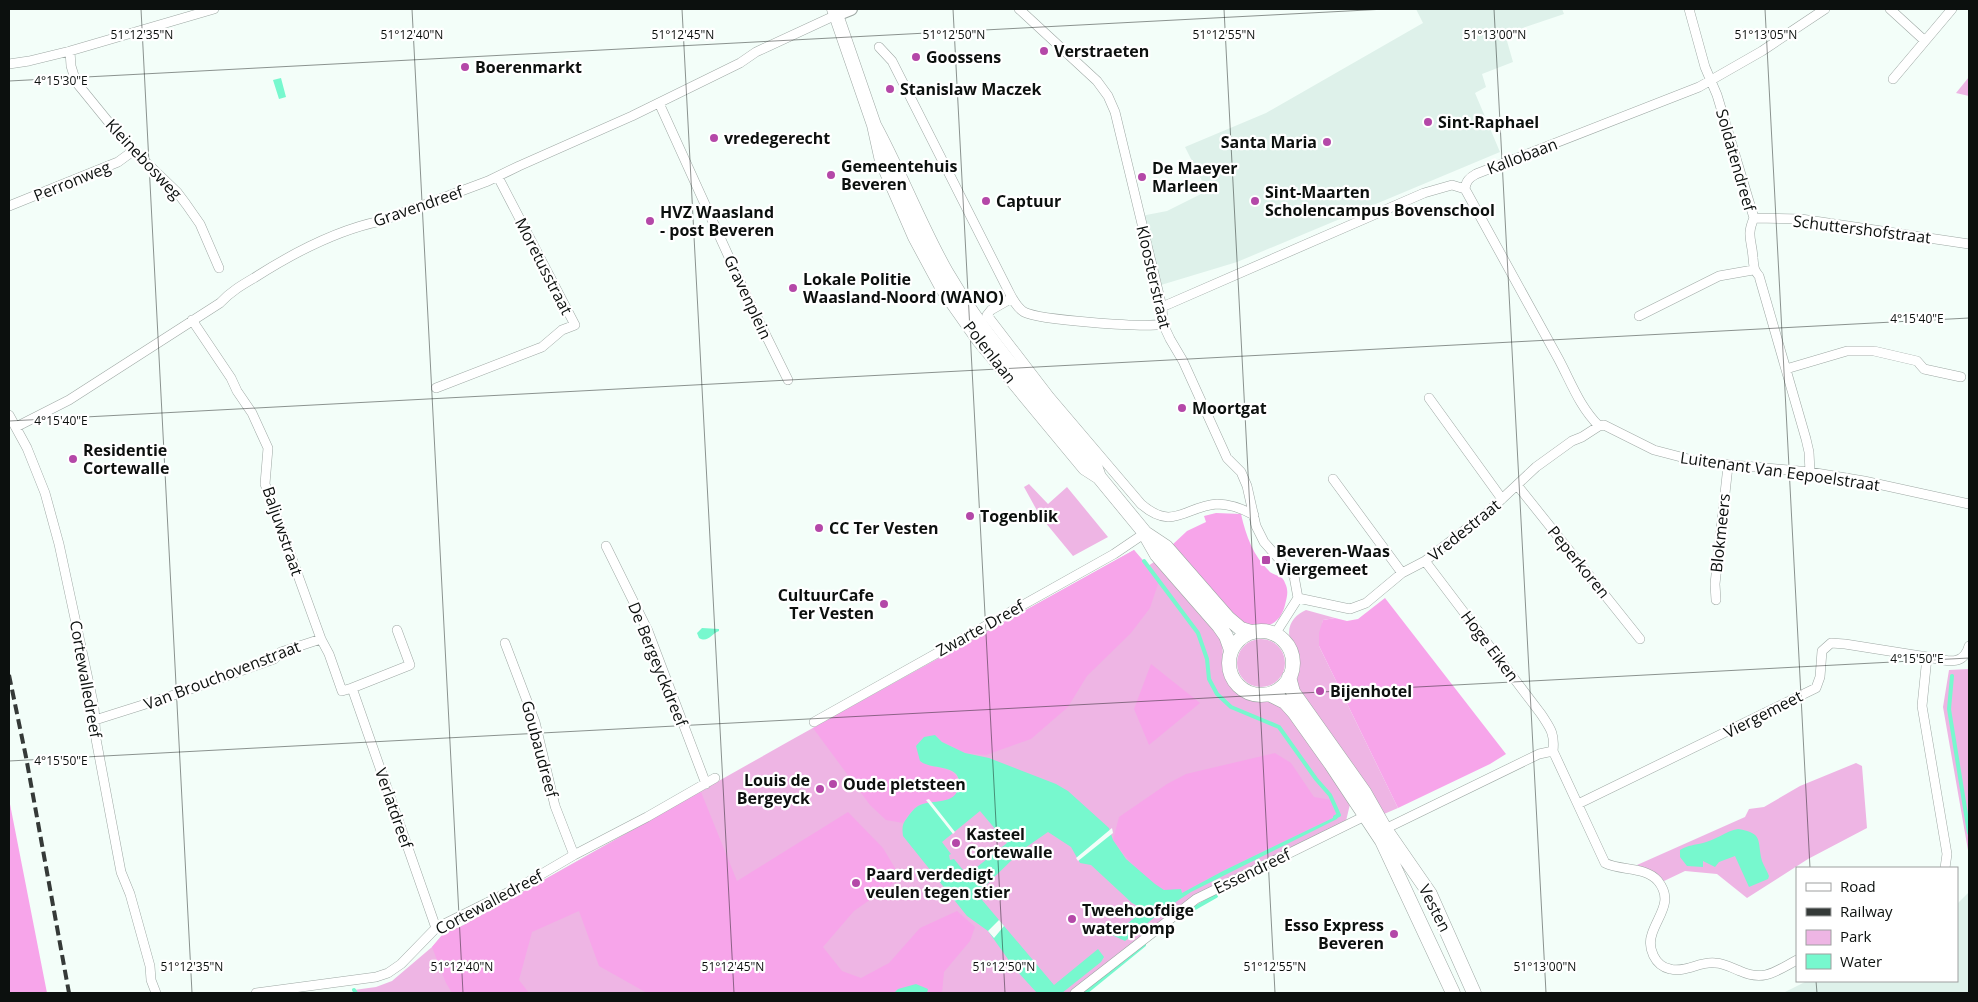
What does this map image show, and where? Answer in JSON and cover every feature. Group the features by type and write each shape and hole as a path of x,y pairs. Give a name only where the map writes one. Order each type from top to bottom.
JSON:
{"main road":[{"name":"Polenlaan","path":"835,12 874,125 893,159 924,230 947,273 1010,363 1093,460 1099,477 1145,533 1166,547 1235,624 1251,632"},
{"path":"1145,533 1156,555 1219,626 1232,650"},
{"path":"1251,632 1275,634 1288,645 1291,653 1292,669 1289,677 1281,688 1269,694 1252,694 1236,684 1229,668 1232,650 1239,639 1251,632"},
{"name":"Vesten","path":"1289,677 1293,692 1364,792 1385,829 1430,894 1474,993"},
{"name":"Vesten","path":"1269,694 1285,702 1294,712 1382,841 1390,862 1428,937 1453,993"}],"street":[{"path":"9,64 29,62 70,52 214,9"},
{"path":"835,12 851,9"},
{"name":"Kloosterstraat","path":"1019,9 1097,81 1108,96 1115,112 1162,307 1163,324 1183,361 1227,458 1241,472 1264,542 1294,576 1298,598"},
{"name":"Soldatendreef","path":"1689,9 1704,67 1717,95 1754,218 1749,228 1749,237 1754,257 1753,270 1759,276 1786,369 1809,452 1810,472"},
{"name":"Kallobaan","path":"1465,189 1470,177 1476,174 1711,80 1762,51 1825,9"},
{"path":"1890,9 1925,41"},
{"path":"1893,79 1952,9"},
{"name":"Gravendreef","path":"16,427 69,400 220,303 233,291 295,252 364,225 381,222 498,177 659,103 740,63 756,52 835,12"},
{"path":"879,46 892,61 1018,307 1024,312 1044,317 1144,327 1163,324"},
{"name":"Kleinebosweg","path":"70,52 71,66 76,82 132,151 177,192 200,224 219,268"},
{"name":"Gravenplein","path":"659,103 748,299 788,380"},
{"name":"Perronweg","path":"9,206 118,162 132,151"},
{"name":"Moretusstraat","path":"436,388 542,347 562,330 575,325 498,177"},
{"path":"1162,307 1424,193 1452,185 1465,189 1558,358 1571,387 1587,414 1599,426"},
{"name":"Schuttershofstraat","path":"1754,218 1801,219 1969,244"},
{"path":"1640,316 1719,276 1753,270"},
{"name":"Polenlaan","path":"1012,298 991,310 987,315 1050,397 1141,504 1158,515 1168,517 1218,504 1232,506 1254,515"},
{"name":"Baljuwstraat","path":"192,320 252,413 268,448 265,484 321,639"},
{"path":"1786,369 1847,351 1874,352 1917,361 1924,369 1961,377"},
{"path":"1429,398 1502,499"},
{"name":"Cortewalledreef","path":"9,415 27,448 45,493 59,544 94,707 96,739 121,872 130,894 150,966 151,980 156,993"},
{"name":"Luitenant Van Eepoelstraat","path":"1599,426 1604,425 1654,450 1700,462 1810,472 1864,481 1969,504"},
{"name":"Vredestraat","path":"1298,598 1350,609 1360,607 1402,573 1425,562 1488,512 1536,467 1572,441 1599,426"},
{"name":"Blokmeers","path":"1716,600 1715,584 1728,466"},
{"path":"1333,479 1402,573"},
{"name":"Peperkoren","path":"1517,485 1640,639"},
{"name":"Zwarte Dreef","path":"814,722 1114,554 1145,533"},
{"name":"De Bergeyckdreef","path":"606,546 648,631 706,784"},
{"name":"Hoge Eiken","path":"1425,562 1541,714 1552,732 1554,739 1553,751"},
{"path":"1275,634 1298,598"},
{"path":"321,639 329,654 342,691 410,665 397,630"},
{"name":"Van Brouchovenstraat","path":"95,720 274,659 281,652 321,639"},
{"name":"Goubaudreef","path":"506,643 534,722 555,806 574,855"},
{"name":"Viergemeet","path":"1578,804 1816,688 1820,677 1822,651 1831,643 1955,661 1962,659 1969,646"},
{"path":"1927,658 1922,706 1947,854 1946,867"},
{"name":"Verlatdreef","path":"352,688 436,928"},
{"path":"1385,829 1539,754 1553,751 1605,863 1614,867 1648,873 1657,880 1663,889 1663,910 1652,934 1650,946 1654,957 1662,967 1682,970 1706,963 1716,963 1755,977 1763,976 1796,960"},
{"name":"Cortewalledreef","path":"256,993 376,977 388,972 401,964 436,928 523,885 715,778"},
{"name":"Essendreef","path":"1075,993 1196,899 1365,816"}],"shaded area":[{"path":"1416,9 1562,9 1564,14 1505,34 1513,62 1482,74 1486,87 1475,93 1500,152 1237,262 1161,285 1141,216 1167,211 1207,191 1185,147 1266,113 1423,23"},
{"path":"1216,513 1241,514 1248,538 1259,559 1270,572 1284,580 1287,591 1285,605 1279,618 1269,625 1263,627 1242,627 1170,547 1187,531 1206,522 1204,516"},
{"path":"1134,550 1159,581 1150,608 1131,633 1087,676 1068,707 1031,739 986,755 965,753 942,742 935,735 929,766 940,767 950,771 957,778 959,788 953,798 919,805 903,823 886,820 870,805 813,728"},
{"path":"1385,598 1506,754 1490,764 1398,808 1319,646 1319,633 1323,620 1335,618 1347,621 1358,619"},
{"path":"1151,664 1200,703 1149,745 1134,709"},
{"path":"1275,753 1291,763 1314,797 1332,800 1339,815 1182,893 1181,889 1165,890 1151,882 1129,860 1113,840 1119,817 1167,784 1186,774"},
{"path":"701,792 737,881 848,812 883,848 901,878 854,911 823,947 842,971 861,978 889,963 920,928 957,911 975,927 970,941 944,972 942,993 927,993 928,989 898,989 894,993 647,993 599,966 579,911 532,932 519,980 529,993 452,993 446,983 432,947 443,934 464,925"},
{"path":"9,799 47,993 9,993"},
{"path":"1969,892 1969,993 1783,993 1805,982 1958,982 1958,903"}],"green space":[{"path":"1969,77 1969,96 1956,93"},
{"path":"1029,484 1048,504 1067,487 1108,537 1073,556 1040,516 1024,487"},
{"path":"1134,550 1148,566 1154,562 1221,639 1224,673 1231,687 1244,697 1276,703 1283,707 1351,800 1346,821 1194,896 1069,993 356,993 354,990 376,987 392,981 432,947 443,934 464,925 793,739"},
{"path":"1306,610 1335,618 1323,620 1319,646 1398,808 1384,814 1296,686 1299,669 1298,654 1289,636 1289,631 1294,618"},
{"path":"1261,639 1270,641 1278,646 1283,654 1285,663 1283,672 1278,680 1270,685 1261,687 1252,685 1244,680 1239,672 1237,663 1239,654 1244,646 1252,641"},
{"path":"1969,669 1969,856 1943,707 1949,670"},
{"path":"1856,763 1862,766 1867,828 1808,859 1747,898 1717,874 1685,871 1664,881 1637,865 1745,817 1749,809 1764,807 1800,786"}],"water":[{"path":"281,78 286,97 279,99 273,80"},
{"path":"702,628 719,629 719,631 707,639 702,639 699,638 697,633"},
{"path":"935,735 942,742 965,753 989,758 1056,784 1068,791 1109,828 1113,840 1126,859 1164,890 1181,889 1182,893 1339,815 1337,819 1191,892 1165,909 1125,941 1112,935 1145,910 1132,903 1091,865 1080,863 1071,847 1048,832 1022,850 977,894 1054,985 1098,949 1104,957 1101,962 1062,993 1037,993 1015,969 988,931 967,916 903,836 905,820 918,806 948,799 957,792 959,785 958,777 952,771 920,761 916,746 924,737","holes":["980,811 1007,843 967,875 954,859 950,860 949,855 951,854 942,842"]},
{"path":"1738,829 1752,833 1758,839 1762,861 1769,876 1768,879 1749,887 1735,856 1719,862 1715,867 1703,861 1703,867 1687,866 1680,857 1680,850 1683,848 1708,842"},
{"path":"916,984 928,989 927,993 894,993 898,989"}],"pier":[{"path":"929,799 955,832 953,834 926,800"},
{"path":"1112,828 1113,833 1078,861 1076,858"},
{"path":"999,920 1004,926 994,938 988,931"}],"waterway":[{"path":"1144,561 1198,633 1207,659 1209,679 1217,694 1231,707 1279,727 1316,779 1330,795 1339,815 1335,817"},
{"path":"1952,676 1949,709 1969,833"},
{"path":"1179,917 1216,896"},
{"path":"1085,993 1144,945"}],"railway":[{"path":"9,675 26,757 69,993"}],"place":[{"name":"Verstraeten","path":"1044,51"},
{"name":"Goossens","path":"916,57"},
{"name":"Boerenmarkt","path":"465,67"},
{"name":"Stanislaw Maczek","path":"890,89"},
{"name":"Sint-Raphael","path":"1428,122"},
{"name":"vredegerecht","path":"714,138"},
{"name":"Santa Maria","path":"1327,142"},
{"name":"Gemeentehuis Beveren","path":"831,175"},
{"name":"De Maeyer Marleen","path":"1142,177"},
{"name":"Captuur","path":"986,201"},
{"name":"Sint-Maarten Scholencampus Bovenschool","path":"1255,201"},
{"name":"HVZ Waasland - post Beveren","path":"650,221"},
{"name":"Lokale Politie Waasland-Noord (WANO)","path":"793,288"},
{"name":"Moortgat","path":"1182,408"},
{"name":"Residentie Cortewalle","path":"73,459"},
{"name":"Togenblik","path":"970,516"},
{"name":"CC Ter Vesten","path":"819,528"},
{"name":"Beveren-Waas Viergemeet","path":"1266,560"},
{"name":"CultuurCafe Ter Vesten","path":"884,604"},
{"name":"Bijenhotel","path":"1320,691"},
{"name":"Oude pletsteen","path":"833,784"},
{"name":"Louis de Bergeyck","path":"820,789"},
{"name":"Kasteel Cortewalle","path":"956,843"},
{"name":"Paard verdedigt veulen tegen stier","path":"856,883"},
{"name":"Tweehoofdige waterpomp","path":"1072,919"},
{"name":"Esso Express Beveren","path":"1394,934"}]}
